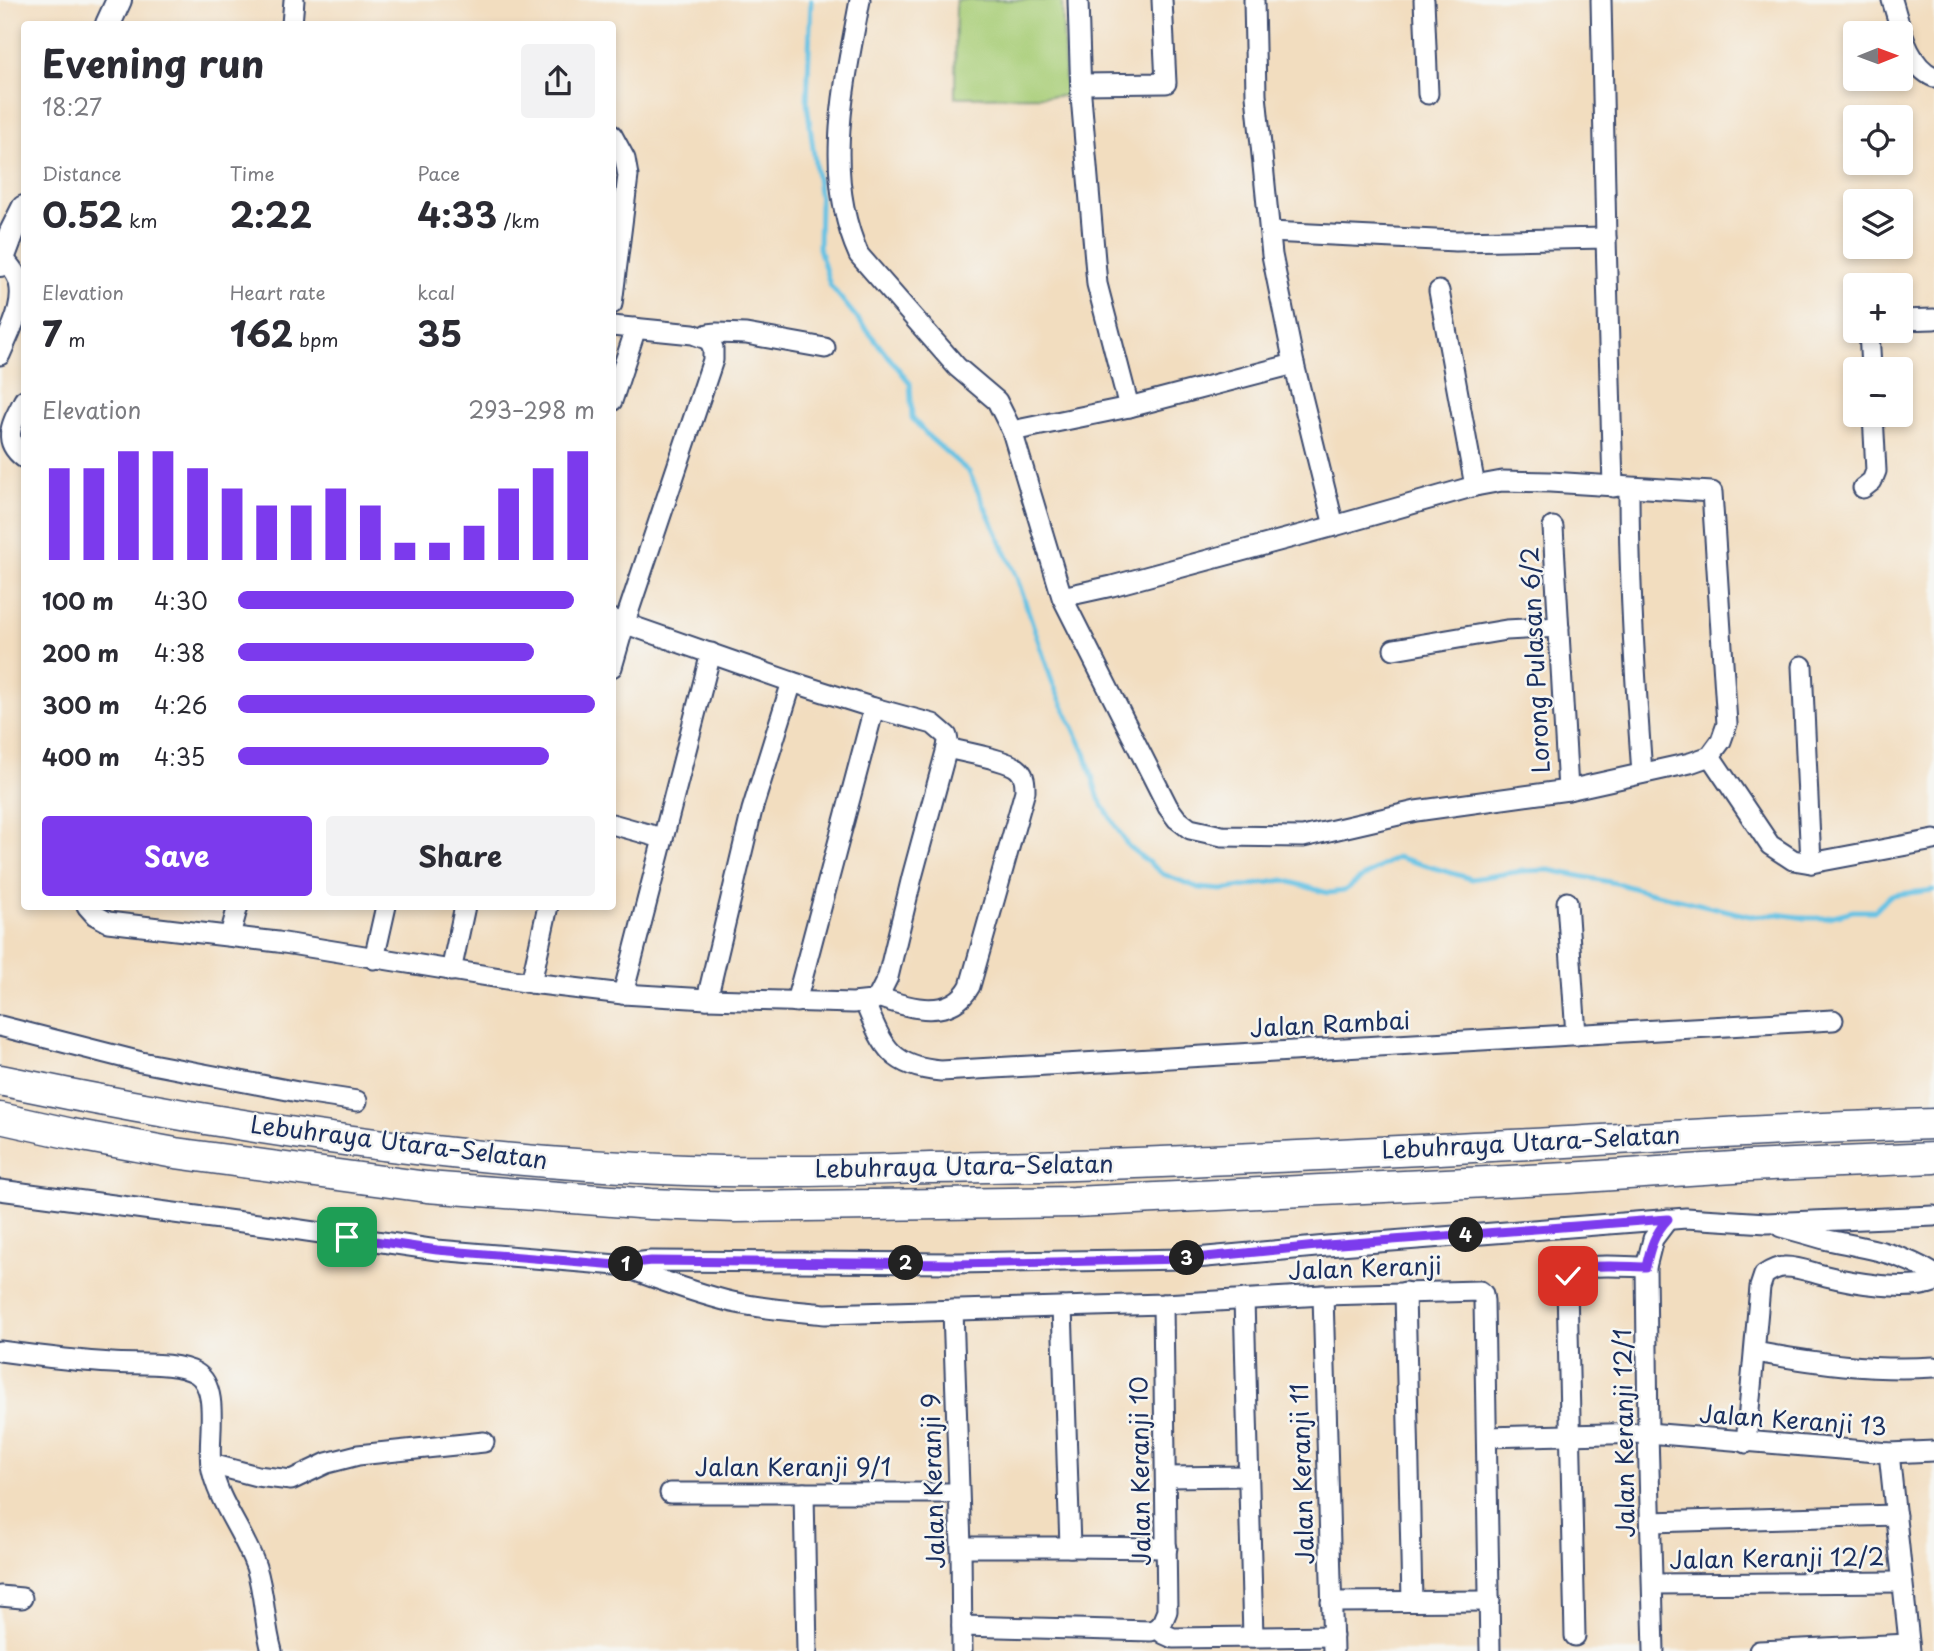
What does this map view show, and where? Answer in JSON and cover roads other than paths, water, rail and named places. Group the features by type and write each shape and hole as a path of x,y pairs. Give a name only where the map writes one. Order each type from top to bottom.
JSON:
{"highway":[{"name":"Lebuhraya Utara–Selatan","path":"0,1080 119,1104 360,1141 542,1162 684,1170 770,1171 1100,1164 1461,1148 1776,1129 1934,1124"},
{"name":"Lebuhraya Utara–Selatan","path":"0,1118 175,1153 427,1187 651,1204 736,1207 1074,1202 1934,1158"}],"main road":[{"path":"109,21 119,0"},
{"path":"1,260 21,214"}],"street":[{"path":"292,21 294,0"},
{"path":"860,0 838,134 840,176 848,232 859,255 957,367 997,401 1012,431 1062,597 1168,807 1177,819 1190,829 1222,836 1303,838 1416,811 1568,790 1690,763 1710,756 1721,741 1727,724 1712,492 1502,481 1475,486 1112,586 1062,597"},
{"path":"1078,0 1081,90 1097,284 1129,407"},
{"path":"1081,90 1166,83 1163,0"},
{"path":"1254,0 1256,95 1276,278 1334,526"},
{"path":"1424,0 1428,94"},
{"path":"1601,0 1606,238 1621,487 1629,539 1634,672 1642,774"},
{"path":"1892,0 1911,54 1918,65 1934,77"},
{"path":"616,142 625,159 628,176 616,272"},
{"path":"1270,232 1456,241 1606,238"},
{"path":"0,355 16,316 20,292 16,273 1,260"},
{"path":"1438,291 1475,486"},
{"path":"1913,319 1934,318"},
{"path":"616,326 693,334 709,340"},
{"path":"616,389 636,328"},
{"path":"616,641 619,621 713,360 713,348 708,334 733,333 825,348"},
{"path":"1012,431 1129,407 1294,364"},
{"path":"21,406 10,433 11,444 21,456"},
{"path":"1863,488 1872,481 1876,471 1874,427"},
{"name":"Lorong Pulasan 6/2","path":"1553,527 1568,790"},
{"path":"619,621 792,682 933,724 947,736 948,745 888,977 872,1000"},
{"path":"1394,649 1506,630 1559,627"},
{"path":"623,994 711,653"},
{"path":"1802,666 1811,863"},
{"path":"707,999 752,810 792,682"},
{"path":"796,1002 874,708"},
{"path":"91,910 108,922 230,935 451,971 623,994 796,1002 872,1000 938,1009 958,1002 970,986 1025,791 1022,772 1013,765 948,745"},
{"path":"1710,756 1770,845 1793,860 1811,863 1934,839"},
{"path":"616,825 662,838"},
{"path":"1567,902 1576,1035"},
{"path":"230,935 237,910"},
{"path":"374,959 385,910"},
{"path":"451,971 464,910"},
{"path":"531,983 547,910"},
{"name":"Jalan Rambai","path":"872,1000 876,1030 897,1058 917,1069 941,1071 1833,1020"},
{"path":"0,1026 141,1062 357,1101"},
{"path":"0,1190 437,1250 617,1265 651,1261 957,1264 1185,1259 1686,1217 1767,1223 1934,1216"},
{"name":"Jalan Keranji 12/1","path":"1654,1651 1646,1267 1653,1239 1668,1219"},
{"path":"1767,1223 1884,1251 1900,1256 1934,1274"},
{"name":"Jalan Keranji","path":"617,1265 731,1302 777,1310 851,1314 1476,1290 1483,1294 1484,1301 1487,1437"},
{"path":"1575,1636 1568,1276 1572,1271 1589,1267 1646,1267"},
{"path":"1746,1443 1763,1275 1780,1267 1789,1267 1836,1278 1906,1287 1934,1282"},
{"path":"1405,1292 1412,1601"},
{"name":"Jalan Keranji 11","path":"1323,1295 1333,1643"},
{"path":"1244,1299 1254,1637"},
{"name":"Jalan Keranji 10","path":"1154,1629 1165,1618 1167,1611 1163,1304"},
{"path":"1062,1307 1070,1547"},
{"name":"Jalan Keranji 9","path":"953,1310 962,1651"},
{"path":"0,1351 178,1367 198,1374 205,1380 210,1398 211,1464 219,1490 255,1565 262,1589 272,1651"},
{"path":"1755,1352 1836,1366 1882,1369 1934,1367"},
{"name":"Jalan Keranji 13","path":"1487,1437 1648,1433 1889,1454 1934,1451"},
{"path":"1487,1437 1490,1651"},
{"path":"211,1464 257,1476 291,1480 327,1463 358,1455 484,1442"},
{"path":"1759,1651 1909,1647 1889,1454"},
{"path":"1166,1477 1248,1476"},
{"name":"Jalan Keranji 9/1","path":"670,1493 958,1493"},
{"path":"804,1493 807,1651"},
{"path":"1651,1522 1896,1515"},
{"path":"961,1547 1167,1548"},
{"name":"Jalan Keranji 12/2","path":"1653,1584 1902,1582"},
{"path":"0,1596 22,1598"},
{"path":"1331,1602 1490,1601"},
{"path":"962,1626 1154,1629 1173,1638 1254,1637 1333,1643"}],"waterway":[{"path":"811,0 807,103 820,201 819,248 830,285 910,383 912,418 929,437 969,472 1016,575 1053,684 1085,753 1099,799 1128,846 1163,874 1199,888 1222,890 1284,880 1328,893 1344,891 1397,857 1472,879 1522,871 1549,870 1620,884 1750,916 1778,914 1805,918 1825,918 1853,911 1874,911 1891,895 1934,890"}]}
